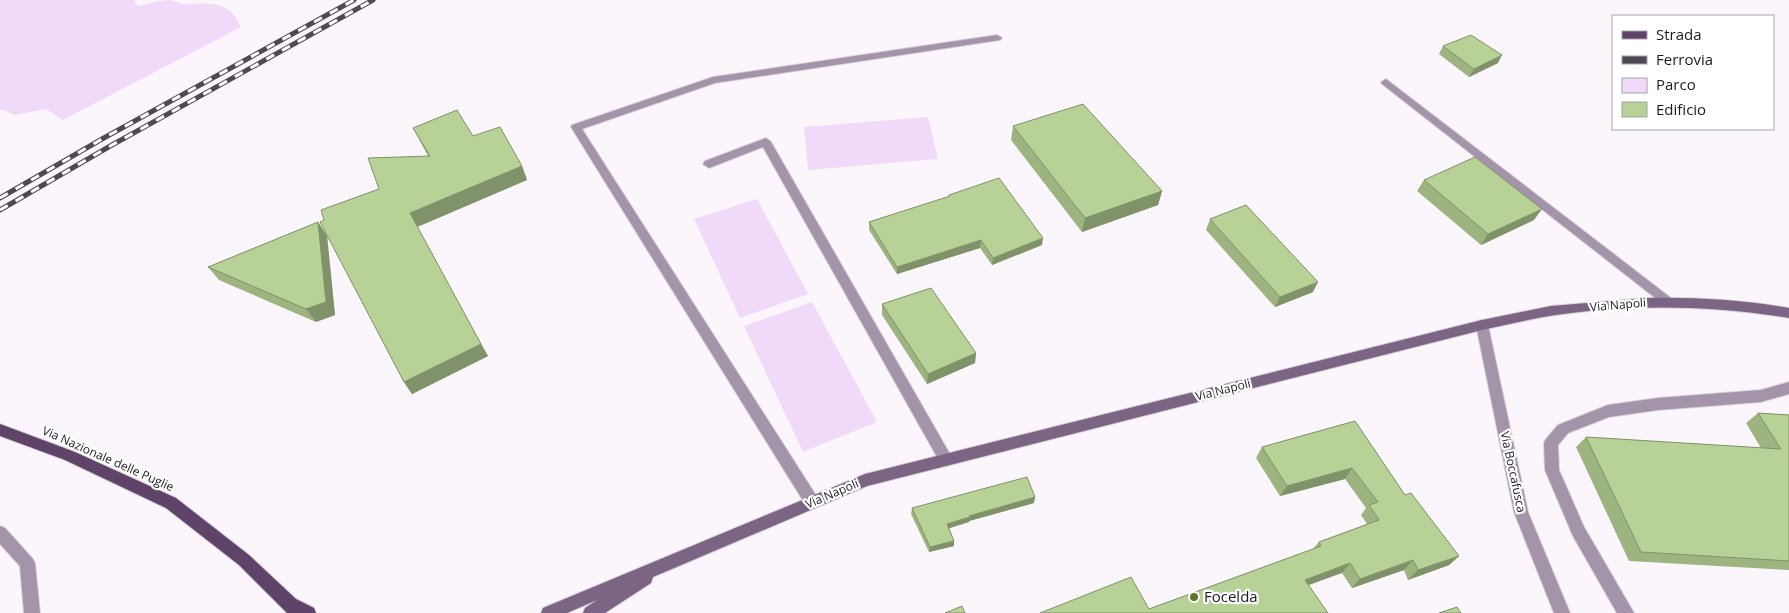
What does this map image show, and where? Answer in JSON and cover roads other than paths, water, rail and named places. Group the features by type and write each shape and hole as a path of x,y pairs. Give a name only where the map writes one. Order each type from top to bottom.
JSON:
{"main road":[{"name":"Via Napoli","path":"548,613 865,480 1482,325 1560,310 1667,301 1728,304 1789,313"},
{"name":"Via Nazionale delle Puglie","path":"0,430 70,456 171,504 238,554 292,608 308,613"},
{"name":"Via Napoli","path":"592,613 674,560"},
{"path":"611,613 630,589"}],"street":[{"path":"812,502 576,126 713,80 997,38"},
{"path":"1386,82 1667,301"},
{"path":"709,164 766,142 946,460"},
{"name":"Via Boccafusca","path":"1482,325 1520,512 1562,613"},
{"path":"1626,613 1574,522 1552,470 1551,443 1563,429 1608,410 1761,396 1789,388"},
{"path":"0,533 28,564 32,613"}],"railway":[{"path":"0,198 102,139 354,0"},
{"path":"0,210 112,145 373,0"}],"place":[{"name":"Focelda","path":"1194,597"}]}
